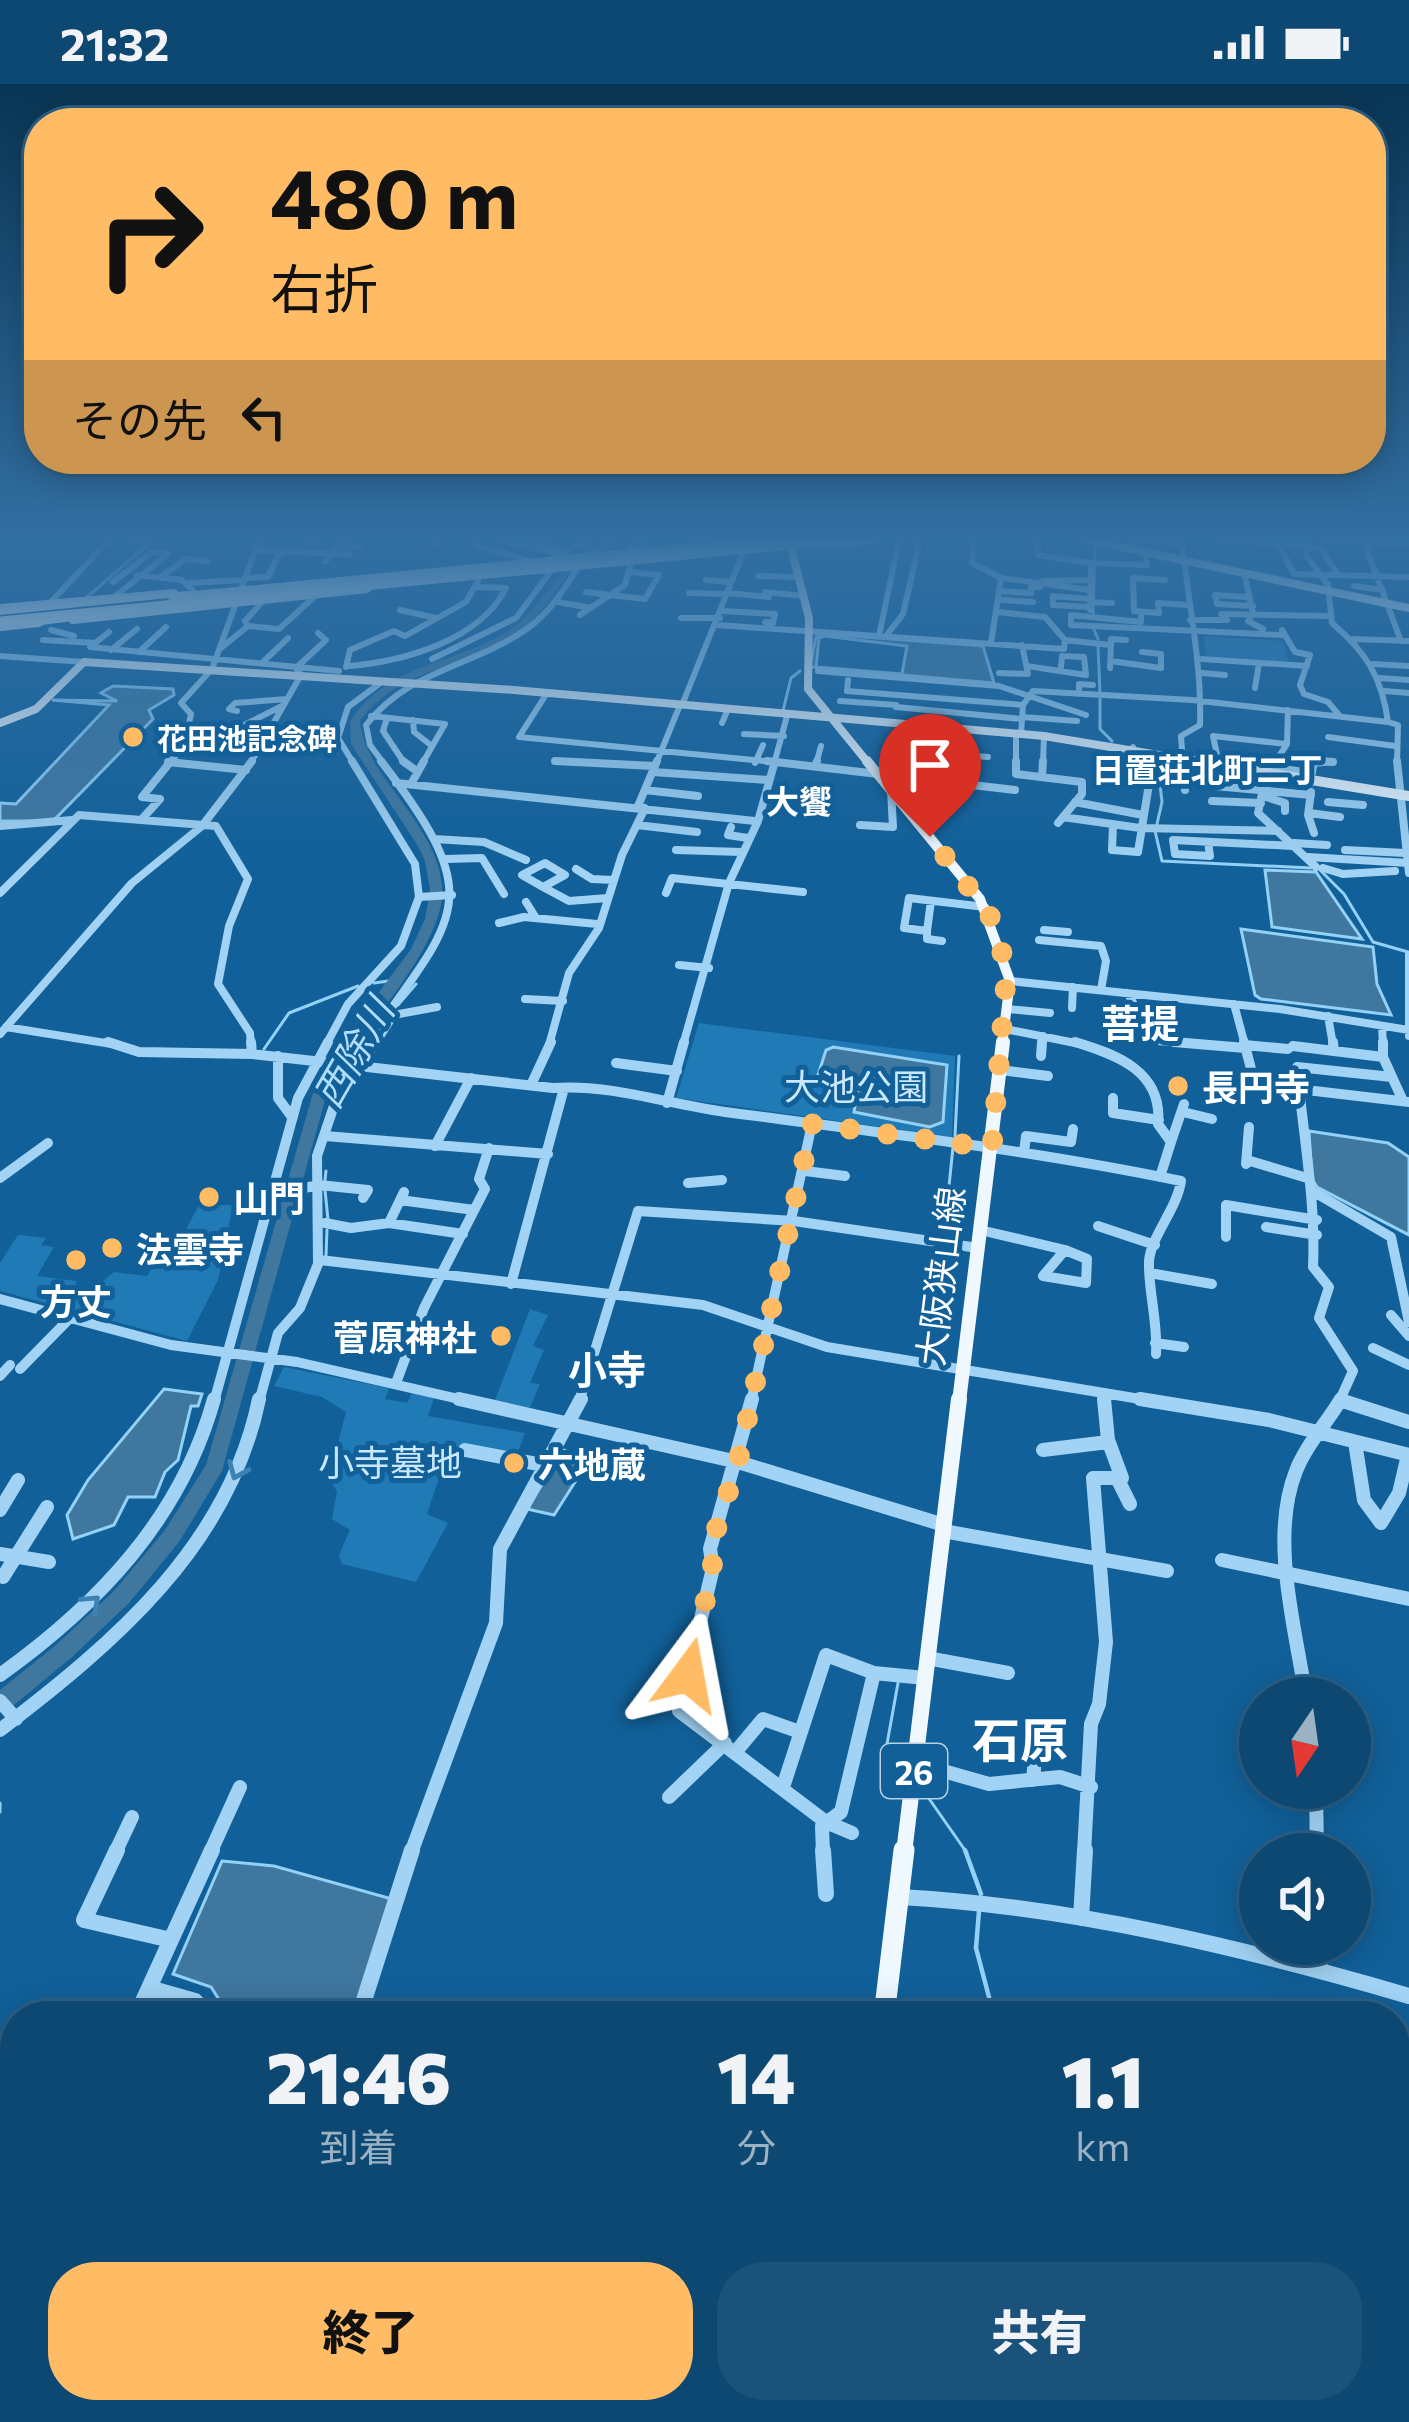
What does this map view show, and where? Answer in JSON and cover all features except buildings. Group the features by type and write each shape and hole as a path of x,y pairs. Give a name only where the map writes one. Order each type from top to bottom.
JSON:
{"main road":[{"name":"大阪狭山線","path":"807,649 805,682 985,907 1010,981 886,2001"},
{"path":"0,723 36,710 89,662 214,665 834,722 1044,736 1184,756 1216,769 1270,772 1404,796"}],"street":[{"path":"104,649 214,665 264,662 300,670 339,670"},
{"path":"139,652 142,649"},
{"path":"244,671 277,649"},
{"path":"3,1031 132,883 202,826 246,770 300,670 318,649"},
{"path":"350,665 352,649"},
{"path":"327,677 350,665 373,666 417,649"},
{"path":"432,659 457,649"},
{"path":"0,1730 9,1711 99,1654 179,1573 234,1478 266,1358 277,1334 295,1316 320,1260 325,1222 314,1176 350,1066 434,949 450,896 446,859 370,745 366,725 370,716 412,682 494,649"},
{"path":"531,1085 558,1027 568,973 597,924 637,825 645,790 706,649"},
{"path":"996,649 997,655"},
{"path":"999,673 1028,674 1023,649"},
{"path":"1062,649 1062,673 1086,674 1084,657 1065,649"},
{"path":"1111,649 1115,711"},
{"path":"1185,790 1180,736 1199,725 1199,649"},
{"path":"1292,649 1310,655 1300,685 1304,694 1328,702 1339,716"},
{"path":"1368,649 1401,728 1395,747 1404,779 1407,859"},
{"path":"0,656 89,662 110,650"},
{"path":"191,714 181,703 214,665 219,650"},
{"path":"1111,667 1130,662 1161,668 1161,656 1142,652"},
{"path":"1255,688 1259,663"},
{"path":"1372,664 1409,666"},
{"path":"1027,666 1061,667"},
{"path":"1202,666 1307,666"},
{"path":"1202,666 1225,671"},
{"path":"818,671 1026,693 1016,774 1082,782 1061,820 1140,828 1278,831"},
{"path":"892,724 897,678"},
{"path":"1379,678 1409,680"},
{"path":"840,701 1022,718 1083,718 1025,703 847,691 848,680"},
{"path":"0,1675 68,1626 138,1557 177,1496 202,1444 292,1117 314,1061 348,1004 392,961 411,928 422,897 415,864 338,738 348,707 385,681"},
{"path":"955,727 966,684"},
{"path":"1025,703 1033,691 1086,691 1288,710 1401,728"},
{"path":"1086,691 1090,705"},
{"path":"1384,691 1409,693"},
{"path":"547,693 519,737 770,780"},
{"path":"1137,699 1139,713"},
{"path":"191,714 233,710 235,703 286,701"},
{"path":"188,729 242,726 286,701"},
{"path":"1025,703 1036,707"},
{"path":"722,723 728,709"},
{"path":"1288,710 1288,744 1270,772 1258,812 1320,867 1343,874 1407,859"},
{"path":"142,819 160,800 142,797 185,744 191,714"},
{"path":"370,716 445,724 411,784"},
{"path":"667,1103 709,968 729,883 776,765 787,716"},
{"path":"387,718 383,731 409,769 418,772"},
{"path":"413,720 414,731 432,746"},
{"path":"896,773 909,724"},
{"path":"744,734 784,736"},
{"path":"1042,777 1044,736"},
{"path":"1216,769 1213,736 1288,744"},
{"path":"1328,737 1409,748"},
{"path":"1342,739 1342,752"},
{"path":"755,763 763,745"},
{"path":"815,766 821,746"},
{"path":"1113,825 1112,850 1138,852 1149,769 1135,761 1133,747"},
{"path":"904,751 988,757"},
{"path":"616,754 656,763"},
{"path":"939,780 945,757"},
{"path":"555,760 873,769 1015,790"},
{"path":"1314,833 1309,813 1314,760 1333,762"},
{"path":"168,762 246,770"},
{"path":"1397,763 1409,764"},
{"path":"1166,770 1185,772"},
{"path":"1336,774 1342,815"},
{"path":"396,783 755,821"},
{"path":"1212,800 1263,796 1312,783"},
{"path":"1214,786 1286,802 1285,811"},
{"path":"645,790 698,796"},
{"path":"860,825 893,827 891,790"},
{"path":"1075,802 1143,815"},
{"path":"1328,802 1342,815"},
{"path":"1309,813 1342,815 1363,806"},
{"path":"1091,822 1103,808"},
{"path":"0,826 95,814 216,826 248,879 229,926 218,984 250,1033 252,1054"},
{"path":"0,892 72,820"},
{"path":"637,825 697,832"},
{"path":"731,827 728,835 748,838"},
{"path":"434,839 484,842 526,860"},
{"path":"1208,842 1210,856 1175,854 1173,840 1327,845"},
{"path":"676,850 742,853"},
{"path":"1345,850 1407,859"},
{"path":"1308,857 1407,859"},
{"path":"446,859 482,858 504,894"},
{"path":"576,869 592,879 614,880"},
{"path":"666,893 672,878 803,892"},
{"path":"543,887 568,902 608,898"},
{"path":"422,897 450,896"},
{"path":"927,931 904,928 909,898 985,907"},
{"path":"931,901 927,939 942,940"},
{"path":"526,902 536,918"},
{"path":"499,923 536,918 597,924"},
{"path":"1068,932 1049,936 1101,946 1106,961 1101,990"},
{"path":"1010,981 1328,1016 1409,1032 1405,954 1409,955"},
{"path":"679,965 709,968"},
{"path":"1072,987 1072,1008"},
{"path":"1127,993 1157,1041 1245,1047 1270,1042 1383,1057"},
{"path":"524,999 563,1001"},
{"path":"1234,1004 1255,1084 1406,1102"},
{"path":"383,1018 437,1007"},
{"path":"1007,1009 1050,1013"},
{"path":"1328,1016 1334,1051"},
{"path":"1382,1026 1383,1057 1406,1102"},
{"path":"1005,1029 1089,1043 1133,1070 1156,1090 1162,1107 1161,1132 1172,1142"},
{"path":"3,1031 110,1041 139,1052 278,1056 564,1088 593,1084 667,1103 1024,1152 1181,1181 1178,1202 1148,1260 1148,1291 1158,1313 1155,1348 1184,1347"},
{"path":"1041,1056 1043,1036"},
{"path":"278,1056 278,1098 292,1117"},
{"path":"616,1063 677,1070"},
{"path":"1301,1091 1297,1067 1392,1077"},
{"path":"1000,1070 1048,1076"},
{"path":"435,1146 471,1078"},
{"path":"512,1284 518,1245 564,1088"},
{"path":"1301,1091 1296,1096 1317,1220 1313,1267 1328,1286 1321,1328 1353,1372 1343,1401 1294,1472 1291,1573 1303,1677"},
{"path":"1113,1098 1113,1113 1160,1120"},
{"path":"1160,1177 1184,1108 1212,1119"},
{"path":"812,1124 738,1462 710,1549 713,1568 680,1711 826,1822 852,1833"},
{"path":"1249,1127 1246,1164 1307,1178"},
{"path":"1024,1152 1026,1136 1071,1142 1073,1129"},
{"path":"325,1136 548,1154"},
{"path":"0,1178 48,1143"},
{"path":"396,1383 416,1321 445,1275 484,1189 478,1179 489,1148"},
{"path":"805,1171 845,1176"},
{"path":"688,1183 722,1180"},
{"path":"274,1194 313,1186 368,1190 363,1198"},
{"path":"1314,1192 1391,1237 1409,1322"},
{"path":"389,1223 402,1196 474,1210"},
{"path":"1226,1237 1226,1205 1317,1220"},
{"path":"363,2001 436,1772 496,1623 500,1550 513,1518 571,1424 602,1345 611,1295 638,1211 794,1221 978,1248"},
{"path":"325,1222 351,1228 389,1223 463,1234"},
{"path":"1098,1226 1155,1245"},
{"path":"1266,1227 1317,1235"},
{"path":"980,1230 1066,1249"},
{"path":"320,1260 703,1305 827,1347 1323,1432 1408,1452 1399,1493 1381,1523 1364,1501 1354,1442"},
{"path":"1150,1273 1211,1285"},
{"path":"0,1299 172,1345 396,1383 738,1462 944,1528 1167,1571"},
{"path":"1390,1315 1409,1336"},
{"path":"0,1376 70,1317"},
{"path":"1373,1348 1409,1365"},
{"path":"1081,1918 1091,1724 1100,1712 1105,1666 1093,1478 1121,1478 1108,1442 1104,1396"},
{"path":"1343,1401 1409,1422"},
{"path":"1043,1450 1108,1442"},
{"path":"465,1450 548,1466"},
{"path":"1117,1478 1130,1504"},
{"path":"0,1510 18,1480"},
{"path":"3,1577 8,1555 47,1507"},
{"path":"8,1555 49,1562"},
{"path":"1222,1560 1409,1599"},
{"path":"783,1787 826,1655 874,1673 926,1668 1008,1673"},
{"path":"826,1894 819,1862 826,1822 841,1812 874,1673"},
{"path":"669,1797 763,1720 800,1732"},
{"path":"1033,1780 1037,1736"},
{"path":"915,1763 989,1784 1060,1777 1091,1787"},
{"path":"143,2001 241,1786"},
{"path":"132,1816 84,1920 171,1940"},
{"path":"899,1897 978,1901 1081,1918 1320,1970 1409,1996"},
{"path":"1320,1965 1320,1970"},
{"path":"149,1988 195,2001"}],"green space":[{"path":"1206,649 1285,649 1289,663 1207,656"},
{"name":"大池公園","path":"699,1023 955,1056 952,1137 676,1098"},
{"path":"199,1205 233,1205 218,1280 187,1341 0,1291 0,1263 18,1235 46,1238 41,1245 54,1247 37,1276 77,1281 73,1291 88,1293 114,1272 147,1276 158,1258 171,1257"},
{"path":"530,1309 548,1315 533,1346 544,1350 530,1383 540,1384 530,1408 495,1400"},
{"name":"小寺墓地","path":"284,1367 389,1388 385,1399 407,1403 412,1393 434,1398 428,1416 525,1433 516,1457 462,1447 455,1460 445,1460 427,1514 448,1523 416,1582 342,1564 339,1555 350,1530 332,1519 337,1492 329,1477 346,1412 322,1397 274,1386"}],"shaded area":[{"path":"814,649 818,649 816,667 902,674 906,649 984,649 994,683 810,667"},
{"path":"113,686 173,689 174,695 149,710 153,719 53,821 0,821 0,803 16,804 109,705 52,700 117,701 101,693"},
{"path":"1265,870 1316,872 1362,939 1272,927"},
{"path":"1241,929 1373,947 1377,984 1391,1015 1261,999 1255,995"},
{"path":"833,1047 947,1065 943,1122 930,1127 854,1112 858,1088 818,1075 826,1050"},
{"path":"1309,1131 1388,1143 1409,1157 1409,1235 1317,1187 1312,1179"},
{"path":"164,1389 202,1394 198,1406 191,1406 178,1460 165,1472 155,1497 128,1497 114,1525 73,1539 67,1515 88,1480"},
{"path":"563,1450 571,1453 566,1460 584,1468 554,1515 527,1509"},
{"path":"222,1861 274,1866 392,1899 357,2001 220,2001 211,1987 173,1974"}],"waterway":[{"name":"西除川","path":"0,1703 121,1597 172,1536 215,1466 322,1086 418,949 437,890 424,846 357,744 355,721 383,690 478,649"},
{"path":"1098,649 1100,694"},
{"path":"783,711 791,678 800,671"},
{"path":"1100,699 1100,729 1112,741"},
{"path":"1145,763 1158,767 1162,802 1157,824"},
{"path":"1155,831 1162,861 1311,868"},
{"path":"1320,870 1344,894 1373,942 1408,952"},
{"path":"374,983 396,980"},
{"path":"398,1005 416,984"},
{"path":"264,1049 289,1013 358,986"},
{"path":"367,1062 393,1021"},
{"path":"955,1136 959,1056"},
{"path":"348,1084 358,1071"},
{"path":"949,1186 953,1147"},
{"path":"325,1180 326,1171"},
{"path":"325,1190 328,1220"},
{"path":"326,1256 327,1230"},
{"path":"898,1683 887,1744 904,1775"},
{"path":"923,1790 965,1850"},
{"path":"0,1803 0,1812"},
{"path":"965,1850 981,1894"},
{"path":"979,1911 976,1948 990,2001"}],"place":[{"name":"花田池記念碑","path":"133,737"},
{"name":"長円寺","path":"1178,1086"},
{"name":"山門","path":"209,1197"},
{"name":"法雲寺","path":"112,1248"},
{"name":"方丈","path":"76,1260"},
{"name":"菅原神社","path":"501,1336"},
{"name":"六地蔵","path":"514,1463"}],"district":[{"name":"日置荘北町二丁","path":"1207,768"},
{"name":"大饗","path":"799,800"},
{"name":"菩提","path":"1140,1022"},
{"name":"小寺","path":"607,1368"},
{"name":"石原","path":"1020,1738"}],"route":[{"path":"688,1675 713,1568 710,1549 738,1462 812,1124 992,1148 1010,981 989,913 930,837"}]}
